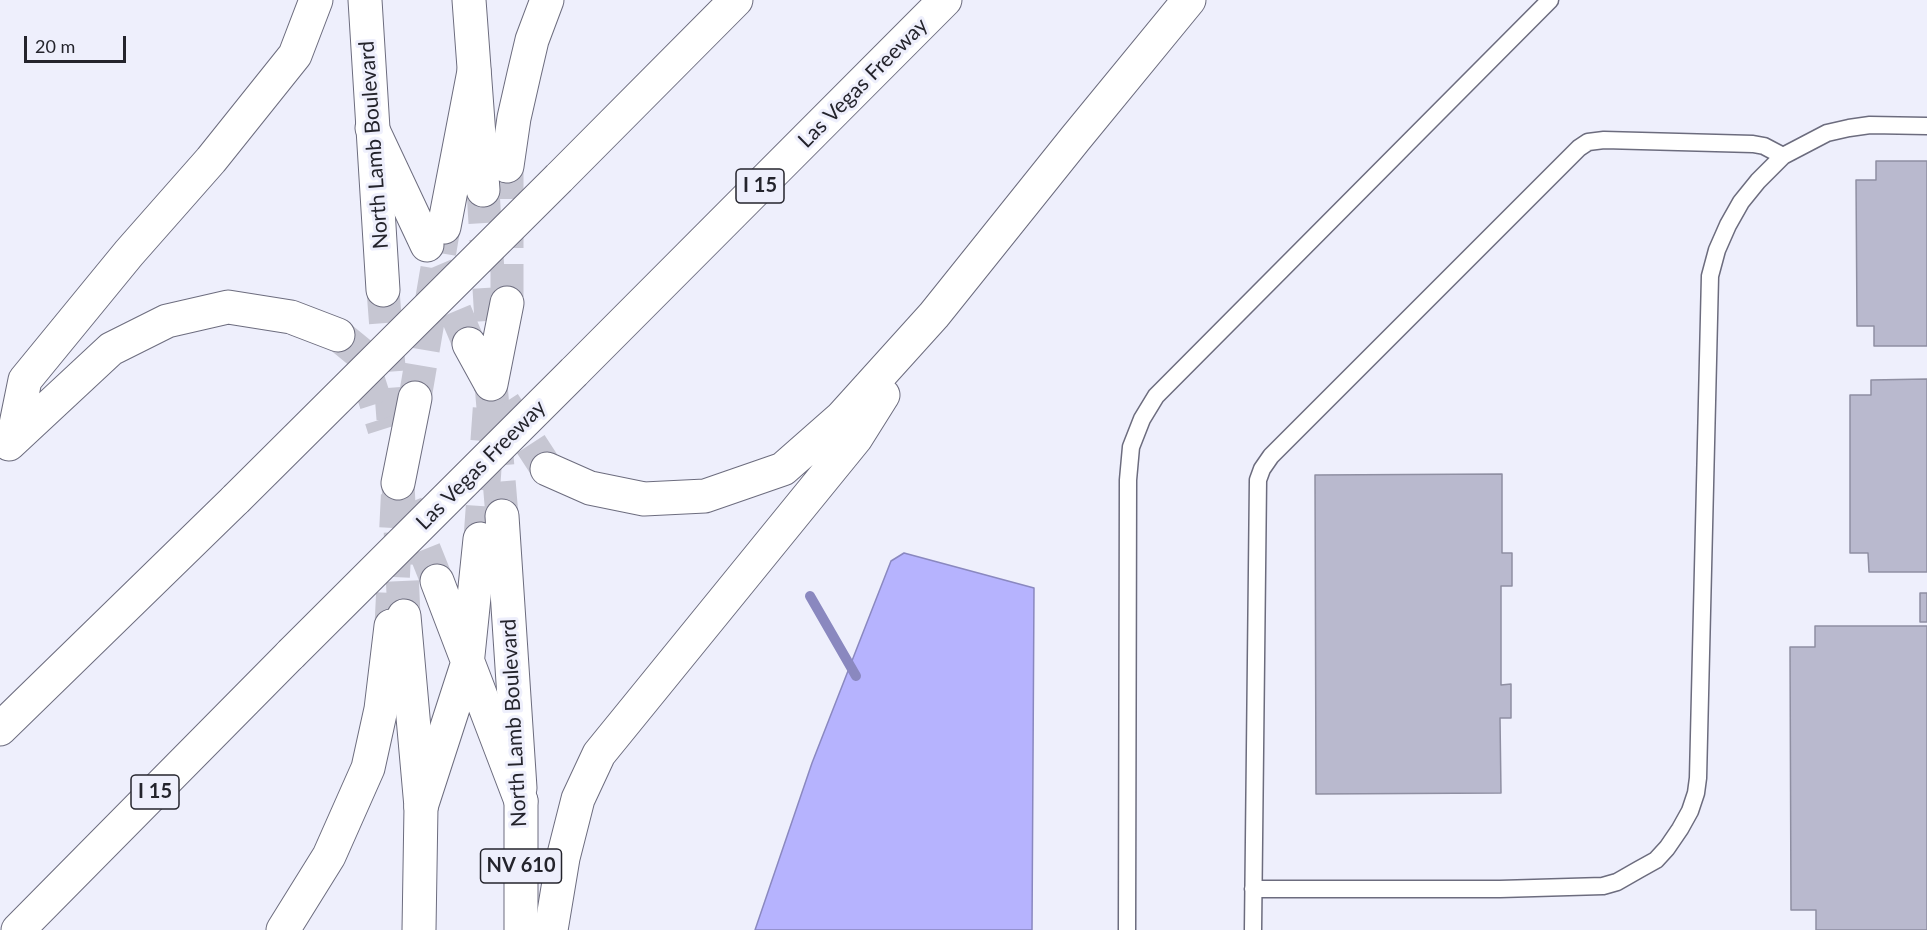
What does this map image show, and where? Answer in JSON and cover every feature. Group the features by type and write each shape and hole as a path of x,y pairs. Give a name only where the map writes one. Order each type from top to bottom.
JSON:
{"main road":[{"path":"7,447 25,380 129,253 218,151 295,55 316,0"},
{"name":"North Lamb Boulevard","path":"365,0 383,290"},
{"path":"469,0 483,190"},
{"path":"507,166 514,118 526,63 547,0"},
{"path":"0,729 236,499 736,0"},
{"name":"Las Vegas Freeway","path":"18,930 945,0"},
{"path":"547,469 590,488 644,499 705,496 783,469 841,418 934,315 1189,0"},
{"path":"372,128 436,236 474,71"},
{"path":"7,447 111,349 167,321 228,307 291,317 338,335"},
{"path":"551,930 563,858 578,799 599,754 856,438 934,315"},
{"path":"491,384 489,323 491,384"},
{"path":"397,415 398,483 397,415"},
{"name":"North Lamb Boulevard","path":"502,516 520,801 521,930"},
{"path":"420,807 467,665 480,539"},
{"path":"437,581 520,801"},
{"path":"283,930 329,856 368,768 398,621 420,807 419,930"}],"lane":[{"path":"1127,930 1128,480 1131,447 1142,419 1156,396 1550,0"},
{"path":"1253,889 1500,889 1603,886 1617,882 1656,860 1674,838 1690,811 1698,778 1710,276 1717,250 1741,202 1782,156 1827,133 1849,128 1870,125 1927,126"},
{"path":"1253,930 1258,480 1262,469 1271,456 1579,148 1588,142 1604,140 1753,144 1764,146 1782,156"}],"shaded area":[{"path":"904,553 1034,588 1032,930 755,930 812,763 891,561"}],"building":[{"path":"1876,161 1927,161 1927,346 1874,346 1874,326 1857,326 1856,180 1876,180"},
{"path":"1927,379 1927,572 1869,572 1868,553 1850,553 1850,395 1871,395 1871,380"},
{"path":"1502,474 1502,553 1512,553 1512,586 1501,586 1501,685 1511,684 1511,718 1500,718 1501,793 1316,794 1315,475"},
{"path":"1920,593 1927,593 1927,622 1920,622"},
{"path":"1815,626 1927,626 1927,930 1816,930 1816,910 1791,910 1790,647 1815,647"}],"waterway":[{"path":"810,596 856,676"}],"tunnel":[{"path":"507,166 507,303"},
{"path":"483,190 491,321"},
{"path":"415,398 444,227"},
{"path":"436,266 469,344"},
{"path":"383,290 393,419"},
{"path":"338,335 360,353 384,429"},
{"path":"491,384 502,516"},
{"path":"480,539 491,384"},
{"path":"504,403 547,469"},
{"path":"398,483 404,616"},
{"path":"391,626 398,483"},
{"path":"406,504 437,581"}]}
